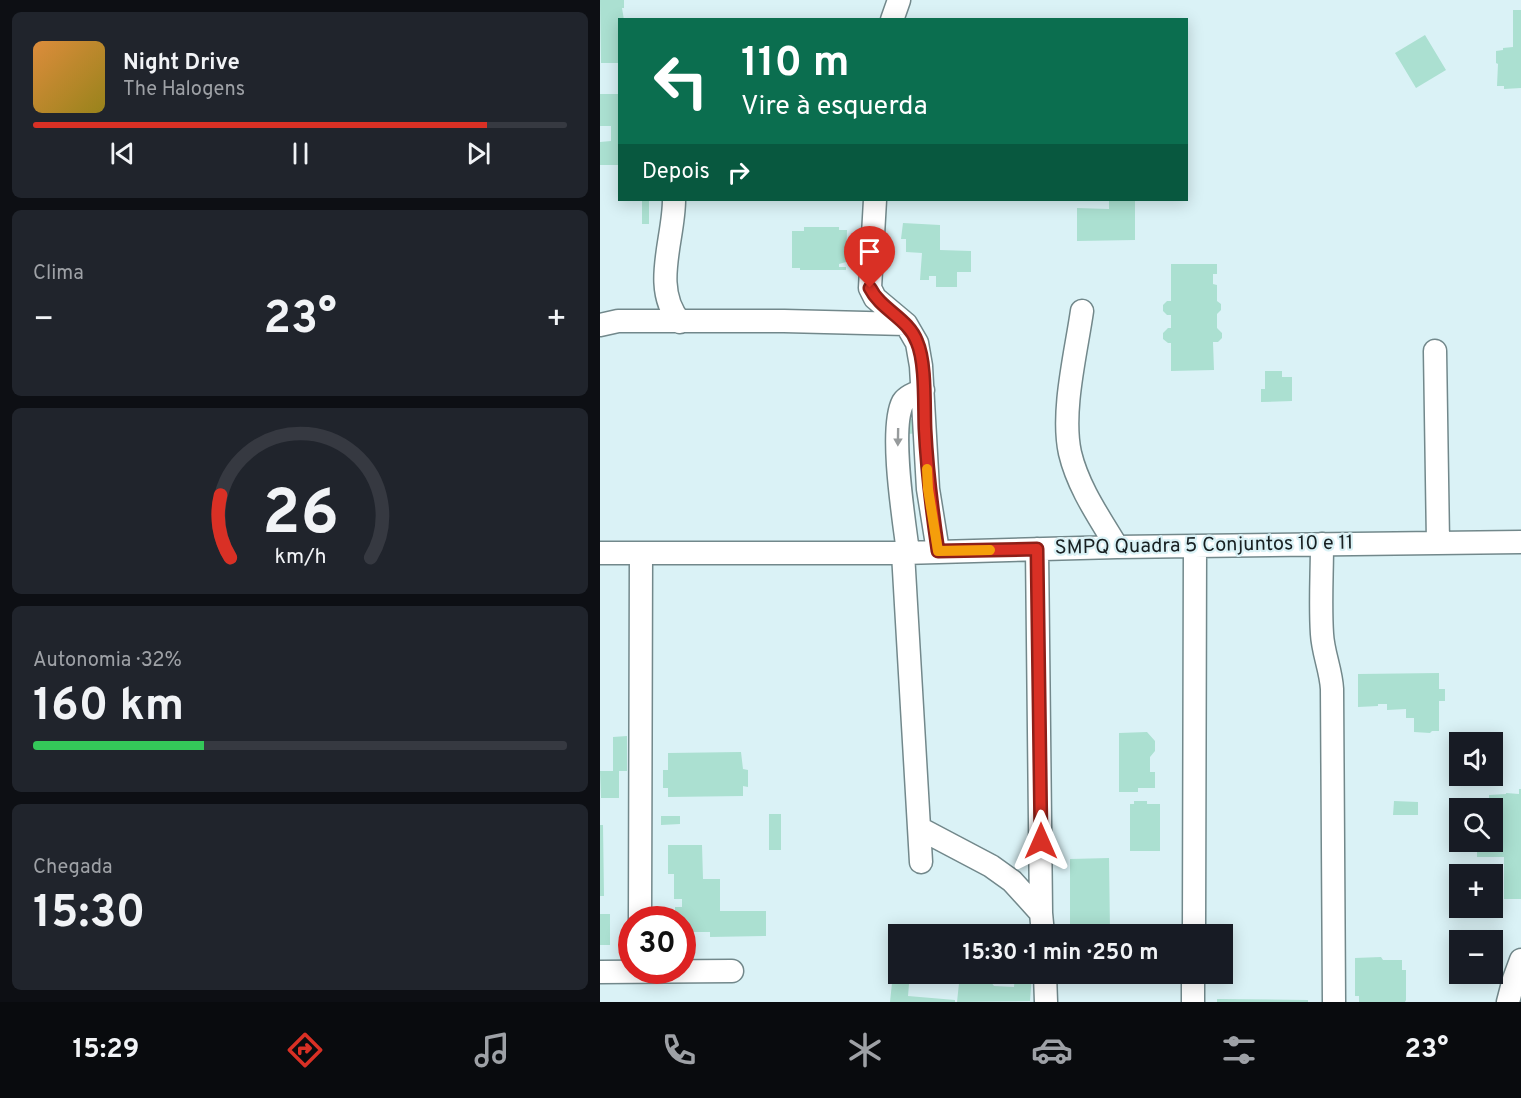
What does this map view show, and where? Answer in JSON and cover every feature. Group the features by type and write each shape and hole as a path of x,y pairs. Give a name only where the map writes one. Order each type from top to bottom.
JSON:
{"street":[{"path":"893,18 899,0"},
{"path":"674,201 665,285 672,312 680,322"},
{"path":"874,201 870,288 881,304 906,324 918,342 928,489 938,551"},
{"path":"1082,311 1071,385 1068,431 1070,452 1091,504 1118,547"},
{"path":"600,325 618,321 906,324"},
{"path":"1435,351 1438,542"},
{"path":"921,862 905,552 898,467 899,419 903,401 923,390"},
{"name":"SMPQ Quadra 5 Conjuntos 10 e 11","path":"600,553 905,552 1521,542"},
{"path":"1322,544 1322,634 1325,656 1331,672 1332,688 1334,1002"},
{"path":"1194,924 1195,547"},
{"path":"1037,549 1042,923"},
{"path":"640,552 640,906"},
{"path":"919,828 991,866 1012,881 1042,923"},
{"path":"1508,1002 1521,960"},
{"path":"696,971 732,971"},
{"path":"600,972 618,972"},
{"path":"1045,984 1046,1002"},
{"path":"1193,984 1193,1002"}],"building":[{"path":"600,0 624,0 624,8 622,8 624,18 618,18 618,63 601,63"},
{"path":"1513,10 1521,10 1521,88 1504,89 1504,86 1497,86 1496,51 1513,47"},
{"path":"1425,35 1446,70 1416,88 1395,53"},
{"path":"600,94 618,94 618,165 600,165 600,142 611,141 611,126 600,126"},
{"path":"642,201 649,201 649,224 642,224"},
{"path":"1109,201 1135,201 1135,240 1077,241 1077,208 1109,209"},
{"path":"903,223 940,225 940,250 971,251 971,272 957,272 957,287 936,287 936,276 929,276 929,280 920,280 922,253 906,252 906,239 901,239"},
{"path":"804,227 839,227 839,230 847,230 846,262 839,264 839,267 846,267 846,270 792,268 792,231 804,231"},
{"path":"1171,264 1217,264 1217,274 1213,274 1213,284 1217,285 1217,301 1221,304 1221,310 1217,314 1217,328 1222,333 1222,338 1218,342 1213,342 1214,370 1171,371 1171,343 1163,339 1163,333 1171,328 1171,315 1163,311 1163,305 1171,301"},
{"path":"1265,371 1282,371 1282,377 1292,377 1292,401 1261,402 1261,389 1265,389"},
{"path":"906,419 923,419 924,433 906,434"},
{"path":"1439,673 1439,689 1445,689 1445,701 1439,701 1439,731 1414,732 1414,718 1406,718 1406,709 1387,710 1387,704 1358,707 1358,674"},
{"path":"1147,732 1155,741 1155,751 1150,757 1150,772 1155,772 1155,788 1138,788 1138,792 1119,792 1119,733"},
{"path":"627,736 627,771 619,771 619,798 601,798 600,771 613,771 613,737"},
{"path":"741,752 743,769 748,770 748,787 743,786 743,796 668,797 668,788 663,788 663,770 668,770 668,753"},
{"path":"1519,789 1521,789 1521,899 1504,899 1504,857 1477,857 1477,852 1503,852 1503,798 1489,798 1489,795 1519,794"},
{"path":"1134,801 1160,804 1160,851 1130,851 1130,804 1134,804"},
{"path":"1394,801 1418,802 1418,815 1393,815"},
{"path":"769,814 781,814 781,850 769,850"},
{"path":"661,816 680,816 680,824 661,825"},
{"path":"600,825 603,825 604,896 600,896"},
{"path":"668,845 702,845 703,879 720,879 720,911 766,911 766,936 710,937 710,932 696,932 696,906 682,906 682,899 674,899 674,874 668,874"},
{"path":"1109,858 1110,924 1070,924 1070,859"},
{"path":"600,914 610,914 610,945 600,945"},
{"path":"1381,957 1383,960 1402,960 1402,970 1406,970 1405,1002 1359,1002 1359,996 1355,996 1355,958"},
{"path":"892,984 909,984 908,996 955,1000 955,1002 890,1002"},
{"path":"959,984 992,984 1014,987 1014,984 1031,984 1030,1001 957,1002"},
{"path":"1217,999 1308,1000 1308,1002 1217,1002"}],"slow traffic":[{"path":"927,469 938,551 990,550"}],"route":[{"path":"870,288 881,304 906,324 918,342 928,489 938,551 1037,549 1041,841"}]}
